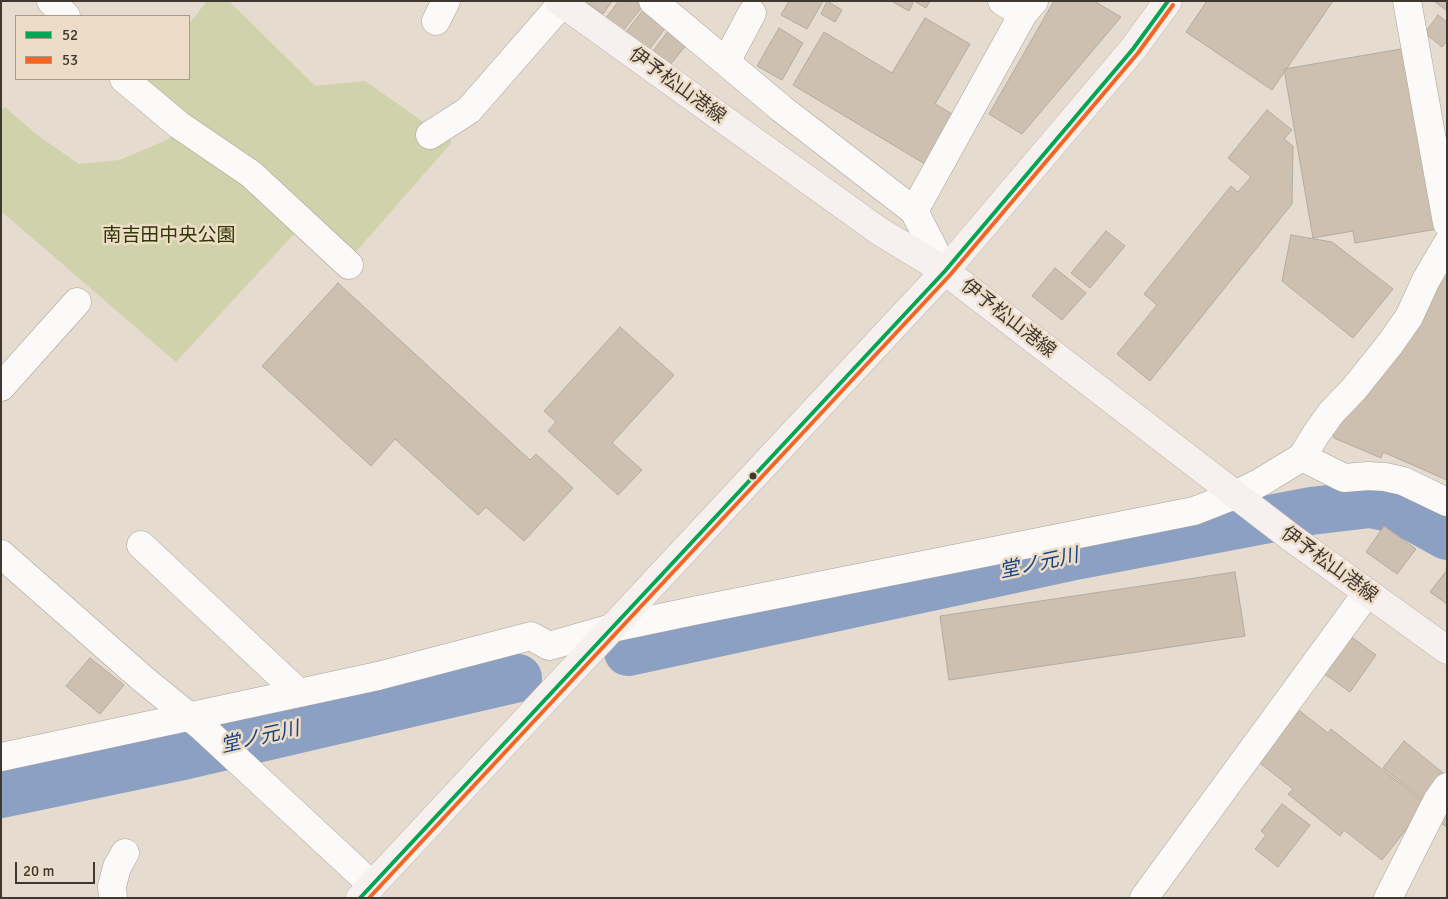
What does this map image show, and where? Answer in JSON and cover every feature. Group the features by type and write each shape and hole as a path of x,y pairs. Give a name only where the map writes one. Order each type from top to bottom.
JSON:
{"main road":[{"path":"366,892 945,271 1133,48 1168,1"},
{"name":"伊予松山港線","path":"562,2 878,231 945,271 1294,540 1447,650"}],"street":[{"path":"51,1 65,15"},
{"path":"652,1 782,109 914,211 945,271"},
{"path":"1407,1 1447,223"},
{"path":"430,135 469,110 562,2"},
{"path":"914,211 1020,6"},
{"path":"726,62 752,12"},
{"path":"125,80 179,125 251,174 348,265"},
{"path":"1,757 196,722 298,693 378,676 531,636 549,646 612,628 1194,511 1241,499 1261,482 1302,457 1331,413 1354,389 1409,317 1426,280 1447,244"},
{"path":"1,387 77,302"},
{"path":"1302,457 1344,478 1368,476 1403,481 1447,502"},
{"path":"141,545 298,693"},
{"path":"1,554 250,771 366,892"},
{"path":"1144,898 1366,593"},
{"path":"1388,898 1447,787"},
{"path":"113,898 112,886 117,867 125,853"}],"green space":[{"name":"南吉田中央公園","path":"207,1 229,1 315,86 365,81 452,142 354,254 309,215 294,234 176,362 1,211 1,110 5,107 37,135 79,164 120,160 162,142 195,125 145,80 190,80 190,23"}],"water":[{"path":"1381,484 1447,511 1447,554 1388,524 1367,521 1322,530 1275,497 1347,486"}],"building":[{"path":"585,1 612,1 603,14"},
{"path":"619,1 635,1 642,7 622,32 605,19"},
{"path":"789,1 823,1 807,29 781,15"},
{"path":"827,1 842,10 835,22 821,14"},
{"path":"891,1 914,1 909,11"},
{"path":"914,1 930,1 926,8"},
{"path":"1054,1 1094,1 1121,17 1022,134 989,114"},
{"path":"1207,1 1333,1 1272,90 1186,32"},
{"path":"1434,1 1447,1 1447,11"},
{"path":"644,9 666,27 649,50 626,32"},
{"path":"1438,15 1447,22 1447,41 1442,47 1425,33"},
{"path":"925,18 970,44 935,104 954,115 925,164 793,85 824,32 892,73"},
{"path":"779,28 803,43 782,80 757,66"},
{"path":"669,30 687,44 670,65 653,51"},
{"path":"1407,48 1437,229 1355,243 1353,231 1313,238 1284,69"},
{"path":"1267,110 1292,130 1284,139 1293,146 1292,204 1150,381 1117,354 1157,305 1144,294 1231,186 1238,192 1251,177 1228,158"},
{"path":"1106,231 1125,246 1090,288 1071,273"},
{"path":"1291,235 1332,242 1393,289 1353,338 1282,281"},
{"path":"1447,258 1447,480 1383,452 1381,458 1334,438 1332,426"},
{"path":"1055,268 1086,293 1062,320 1032,296"},
{"path":"338,283 530,460 536,454 573,488 524,541 486,507 478,515 395,439 371,466 262,366"},
{"path":"620,327 674,375 612,443 642,470 618,495 548,431 556,422 544,411"},
{"path":"1384,526 1416,549 1397,574 1366,552"},
{"path":"1447,570 1447,604 1430,592"},
{"path":"1235,572 1245,636 949,680 940,616"},
{"path":"1346,633 1376,655 1350,692 1319,670"},
{"path":"90,658 124,685 100,714 66,686"},
{"path":"1296,708 1328,733 1331,729 1426,804 1382,860 1344,830 1340,836 1288,794 1293,789 1256,760"},
{"path":"1404,741 1443,773 1422,799 1383,768"},
{"path":"1282,804 1310,825 1278,867 1255,849 1266,835 1261,831"},
{"path":"1447,811 1447,827 1441,823"}],"waterway":[{"name":"堂ノ元川","path":"628,652 1070,557 1311,511 1370,504 1400,510 1447,536"},
{"name":"堂ノ元川","path":"1,794 178,757 518,678"}],"transit line":[{"name":"52","path":"360,898 945,271 1133,49 1168,1"},
{"name":"53","path":"369,898 950,275 1138,53 1173,5"}]}
